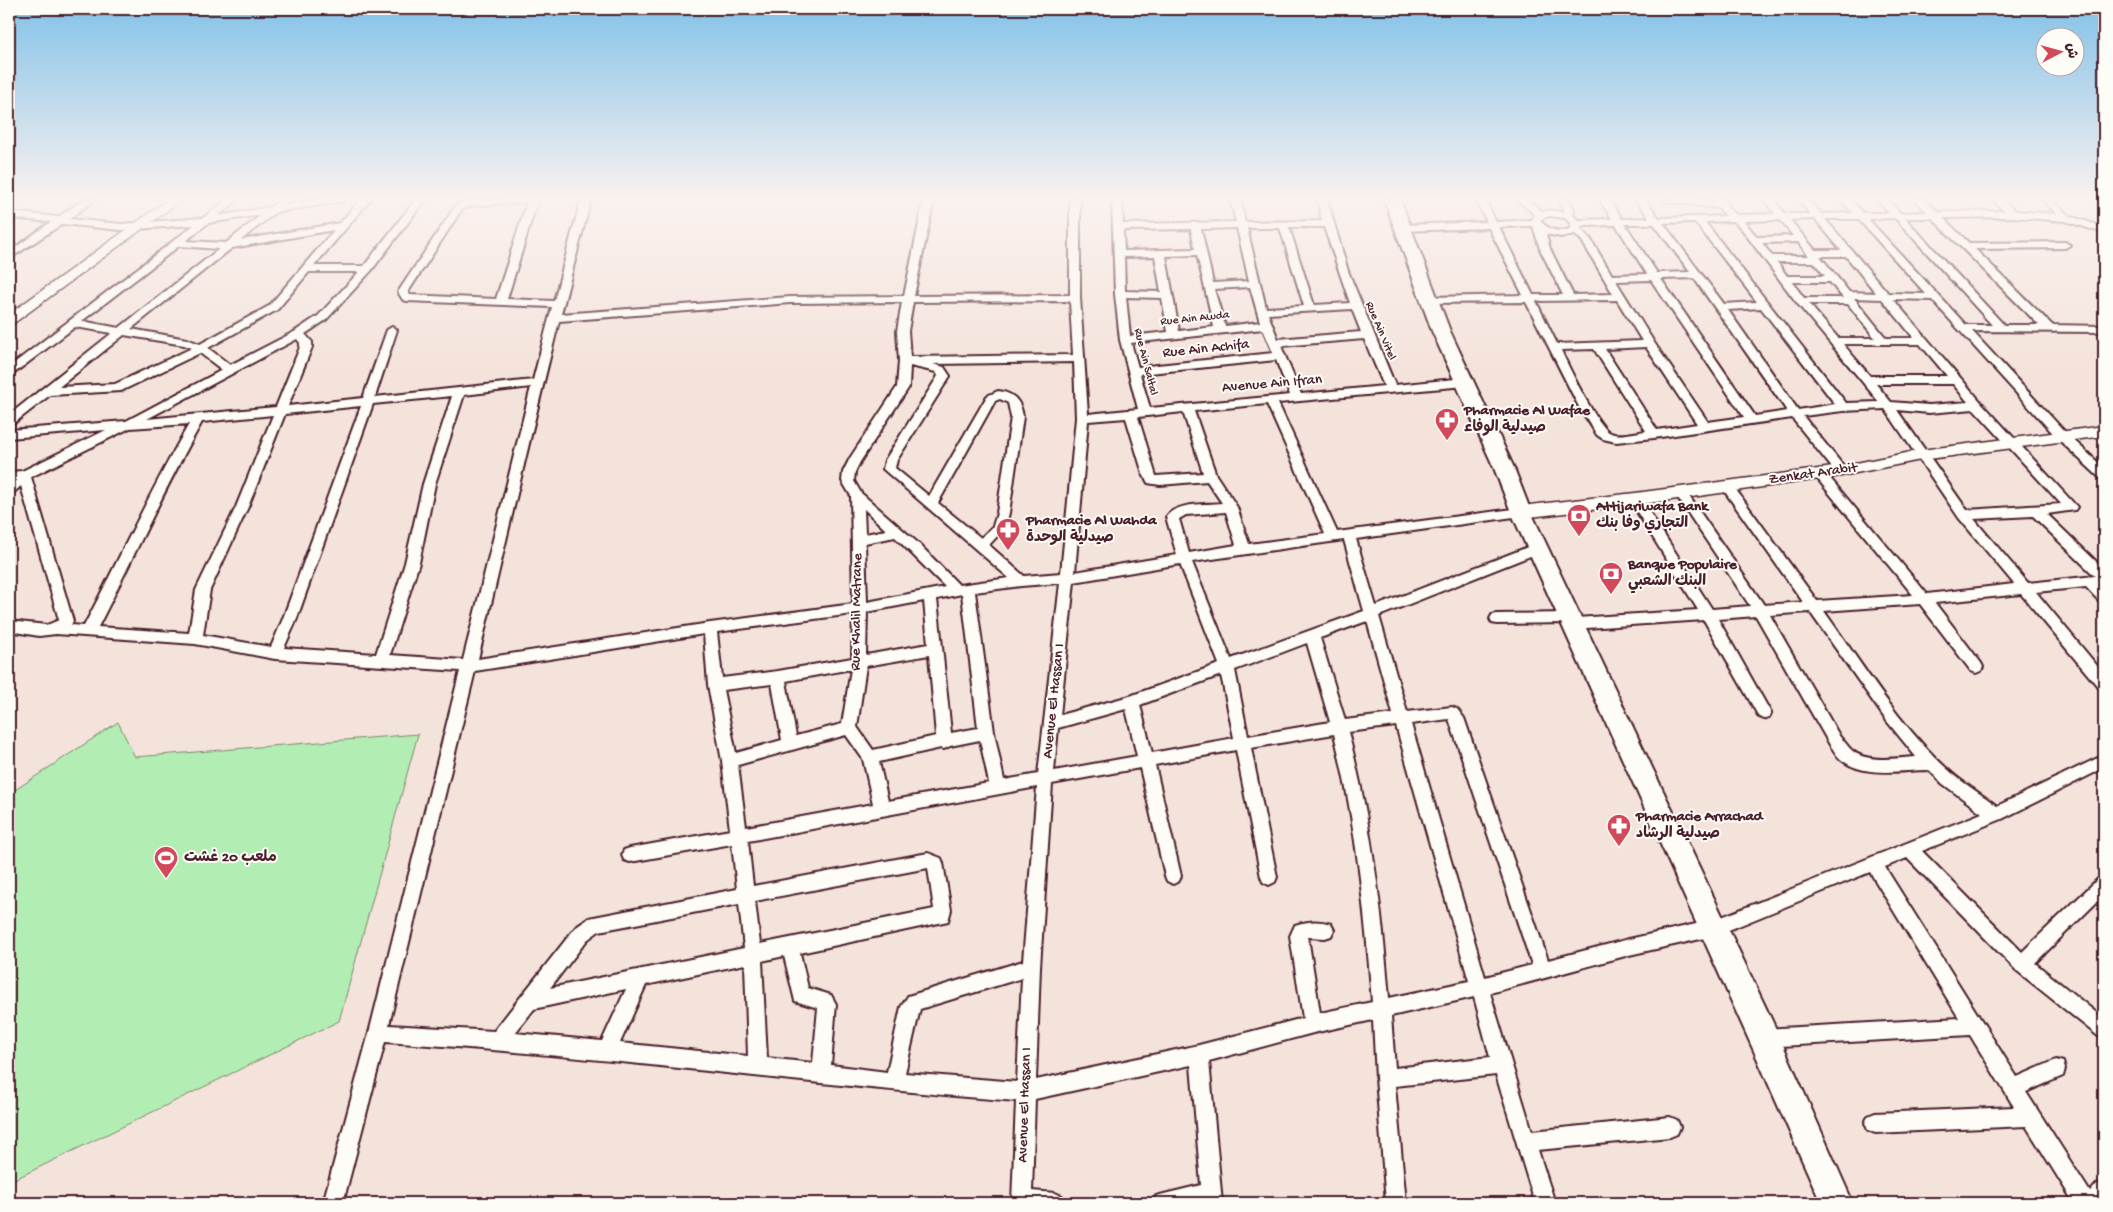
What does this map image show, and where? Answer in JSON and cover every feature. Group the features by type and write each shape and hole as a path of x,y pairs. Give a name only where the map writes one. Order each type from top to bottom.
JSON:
{"main road":[{"path":"1412,256 1429,300 1521,512 1714,928 1837,1203"}],"street":[{"path":"9,308 82,256"},
{"path":"9,320 99,256"},
{"path":"9,372 159,256"},
{"path":"9,421 215,256"},
{"path":"47,391 117,388 201,348 274,308 319,256"},
{"path":"9,490 24,475 129,424 298,334 322,318 377,256"},
{"path":"427,256 403,292 407,298 500,303 557,311 774,301 1075,298"},
{"path":"500,303 515,256"},
{"path":"333,1203 378,1033 526,430 571,256"},
{"path":"918,256 902,339 905,361 903,387 848,472 850,487 857,496 962,590 986,732 998,788"},
{"name":"Avenue El Hassan I","path":"1022,1202 1031,967 1045,780 1082,418 1075,298 1075,256"},
{"name":"Rue Ain Saltal","path":"1120,256 1120,294 1125,340 1145,412"},
{"path":"1160,256 1174,336"},
{"path":"1201,256 1220,331"},
{"path":"1248,256 1261,311 1297,397"},
{"path":"1293,256 1310,308"},
{"name":"Rue Ain Vitel","path":"1338,256 1356,306 1391,388"},
{"path":"1509,256 1584,405 1601,432 1610,438 1753,421 1843,407 1888,405 1929,409 1977,405"},
{"path":"1547,256 1570,298"},
{"path":"1595,256 1649,344 1706,427"},
{"path":"1639,256 1753,421"},
{"path":"1681,256 1721,307 1796,415 1841,471"},
{"path":"1726,256 1843,407"},
{"path":"1767,256 1801,301 1888,405 1964,515 2104,684"},
{"path":"1814,256 1883,341"},
{"path":"1770,260 1819,256"},
{"path":"1850,256 1955,380 2071,507 1964,515"},
{"path":"1897,256 2062,436 2104,475"},
{"path":"1933,256 2002,329"},
{"path":"1975,256 2050,330"},
{"path":"308,269 367,269"},
{"path":"1608,278 1696,275"},
{"path":"1784,279 1831,278"},
{"path":"1208,286 1254,284"},
{"path":"1120,294 1166,295"},
{"path":"1429,300 1531,300 1620,296"},
{"path":"1801,301 1883,296 1935,297"},
{"path":"1721,307 1765,305"},
{"path":"1261,311 1356,306"},
{"path":"72,323 187,342 201,348 228,370"},
{"name":"Rue Ain Awda","path":"1125,340 1267,326"},
{"path":"1964,328 2104,329"},
{"path":"275,653 306,576 392,330"},
{"path":"195,640 203,590 239,515 306,347 306,342 298,334"},
{"path":"1275,343 1368,335"},
{"path":"1834,340 1922,341"},
{"path":"1554,347 1649,344"},
{"path":"1598,346 1654,434"},
{"name":"Rue Ain Achifa","path":"1134,371 1280,356"},
{"path":"905,361 1079,358"},
{"path":"905,361 940,369 944,376 889,465 892,474 981,544 1021,581"},
{"path":"1867,380 1955,380"},
{"name":"Avenue Ain Ifran","path":"1082,418 1465,382"},
{"path":"9,434 198,419 539,383"},
{"path":"382,659 412,563 429,484 460,390"},
{"path":"931,504 991,400 998,395 1014,401 1017,417 1002,521 999,528 981,544"},
{"path":"1271,400 1341,536 1370,614 1481,987 1502,1065 1527,1140 1545,1203"},
{"path":"1187,408 1210,476 1231,507 1244,549"},
{"path":"1131,413 1148,474 1152,480 1160,481 1210,476"},
{"path":"88,632 133,546 164,478 198,419"},
{"name":"Zenkat Arabit","path":"1521,512 1820,474 1921,455 2104,431"},
{"path":"1820,474 1924,599 1976,667"},
{"path":"9,476 24,475"},
{"path":"9,626 50,632 62,626 66,621 24,475"},
{"path":"1727,486 1891,716 1931,762 1948,778 1996,814"},
{"path":"1680,492 1760,610 1835,741 1847,755 1859,761 1873,764 1931,762"},
{"name":"Rue Khalil Matrane","path":"850,728 859,662 860,608 857,496"},
{"path":"1634,499 1709,616 1764,713"},
{"path":"1231,507 1184,511 1174,515 1173,522 1184,558 1227,667 1269,877"},
{"path":"2036,511 2104,579"},
{"path":"56,630 195,640 275,653 469,666 710,628 860,608 1021,581 1067,578 1244,549 1521,512"},
{"path":"858,540 897,532"},
{"path":"1052,723 1132,702 1370,614 1538,548"},
{"path":"1497,620 1571,621 1709,616 1760,610 1924,599 2104,579"},
{"path":"2089,582 2104,596"},
{"path":"930,595 944,742"},
{"path":"710,628 715,685 730,762 753,954 758,1066"},
{"path":"1312,635 1338,727 1358,818 1368,882 1382,1009 1385,1078 1396,1203"},
{"path":"715,685 778,677 935,648"},
{"path":"778,677 790,744"},
{"path":"1132,702 1148,761 1173,876"},
{"path":"630,855 1242,743 1401,718 1452,713 1457,718 1543,970"},
{"path":"730,762 850,728 870,757 882,809"},
{"path":"870,757 986,732"},
{"path":"378,1033 498,1040 758,1066 894,1082 1025,1092 1199,1054 1313,1024 1481,987 1629,947 1714,928 1996,814 2104,761"},
{"path":"1908,848 2022,964 2104,1030"},
{"path":"498,1040 581,934 595,924 746,893 928,860 935,863 943,910 942,915 528,1002"},
{"path":"1874,864 1972,1026 2085,1203"},
{"path":"2022,964 2104,884"},
{"path":"1313,1024 1299,936 1301,931 1307,929 1325,930"},
{"path":"790,946 801,995 825,1001 827,1004 822,1074"},
{"path":"894,1082 910,1007 914,1002 1031,967"},
{"path":"606,1052 640,978"},
{"path":"1764,1038 1972,1026"},
{"path":"1163,1203 1212,1198 1199,1054"},
{"path":"1385,1078 1502,1065"},
{"path":"2013,1088 2056,1069"},
{"path":"1875,1123 2031,1116"},
{"path":"1527,1140 1670,1127"},
{"path":"2094,1203 2104,1191"},
{"path":"1022,1202 1055,1203"}],"green space":[{"path":"118,722 135,757 418,734 339,1021 9,1182 9,794"}],"place":[{"name":"Pharmacie Al Wafae صيدلية الوفاء","path":"1447,441"},
{"name":"Attijariwafa Bank التجاري وفا بنك","path":"1579,537"},
{"name":"Pharmacie Al Wahda صيدلية الوحدة","path":"1008,551"},
{"name":"Banque Populaire البنك الشعبي","path":"1611,595"},
{"name":"Pharmacie Arrachad صيدلية الرشاد","path":"1619,847"},
{"name":"ملعب 20 غشت","path":"166,879"}]}
